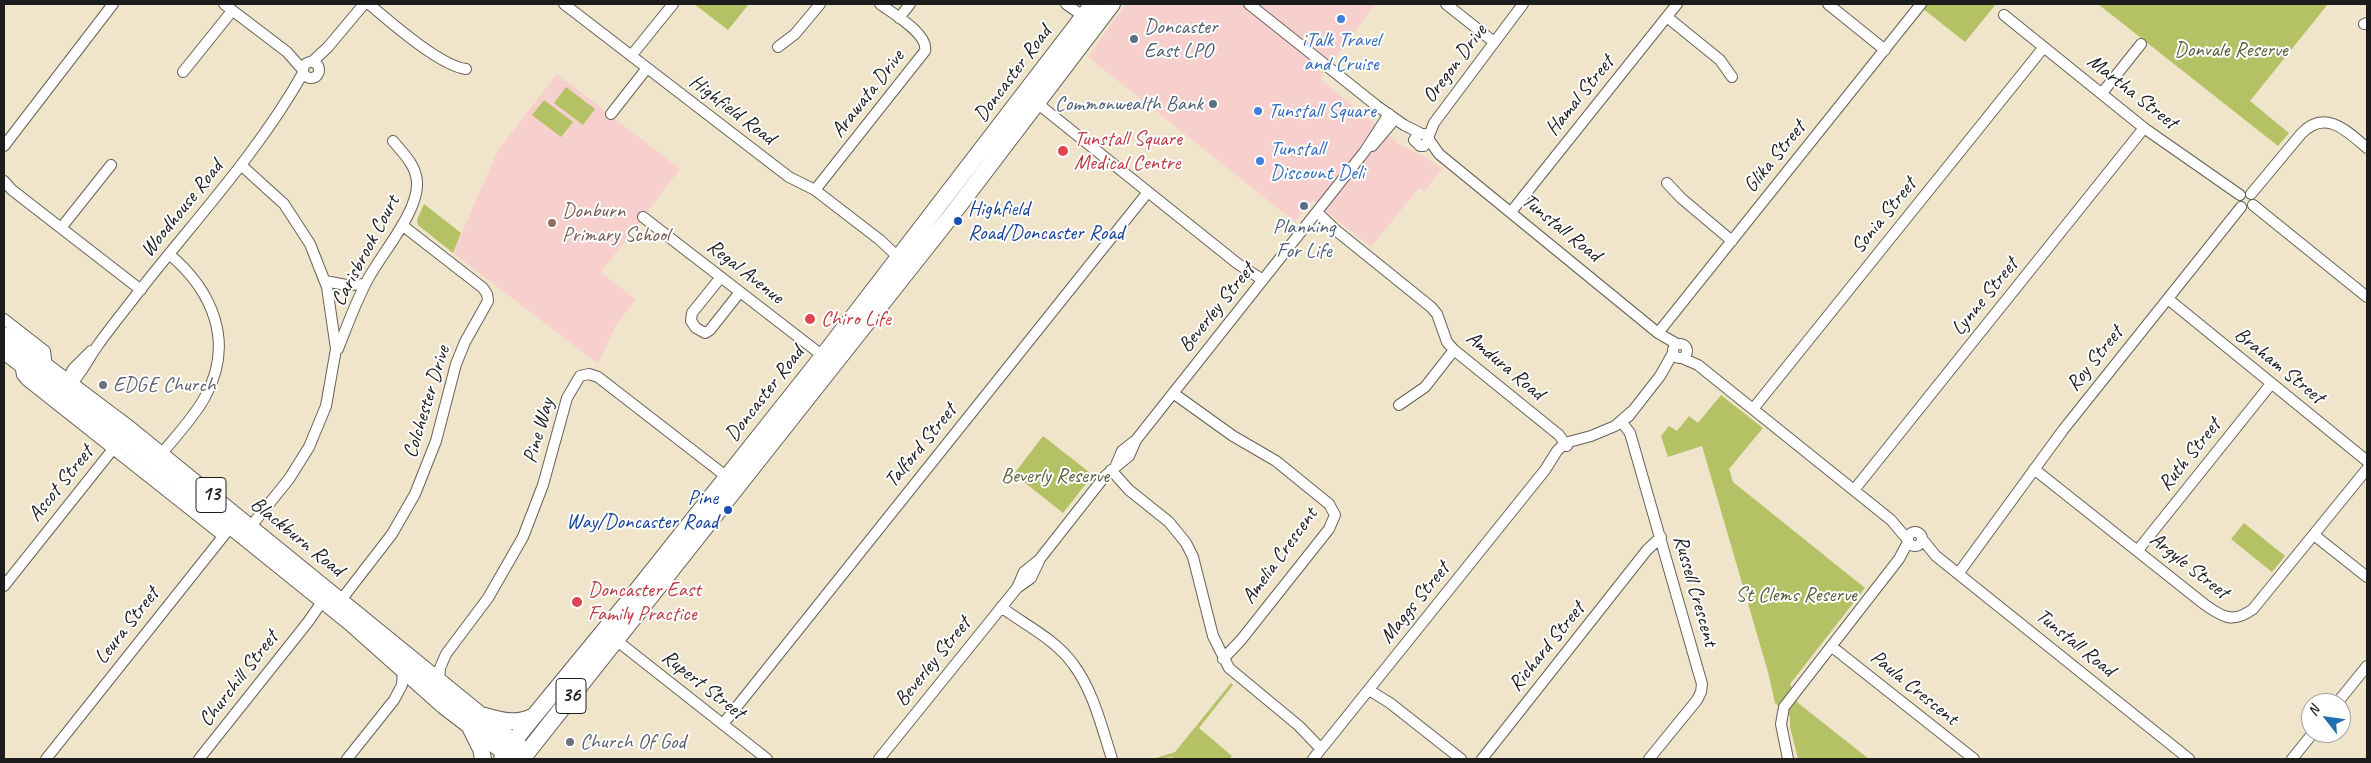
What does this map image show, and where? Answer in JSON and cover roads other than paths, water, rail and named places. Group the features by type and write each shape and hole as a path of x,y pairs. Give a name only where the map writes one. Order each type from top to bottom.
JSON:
{"main road":[{"name":"Doncaster Road","path":"517,755 534,715 823,356 1037,103 1112,4"},
{"name":"Doncaster Road","path":"517,755 616,640 904,259 1088,10"},
{"name":"Blackburn Road","path":"4,335 47,368 121,439 156,460 237,529 331,601 517,755"},
{"name":"Blackburn Road","path":"4,351 20,364 66,387"},
{"name":"Blackburn Road","path":"412,669 438,681 473,720"},
{"path":"483,759 473,720 510,722 526,720 534,715"}],"street":[{"path":"5,142 113,4"},
{"path":"224,4 309,69"},
{"name":"Woodhouse Road","path":"66,387 74,368 97,346 241,165 309,69 364,4"},
{"path":"369,4 439,58 454,66 466,69"},
{"name":"Highfield Road","path":"564,4 789,177 815,190 904,259"},
{"path":"631,56 673,4"},
{"path":"778,47 795,34 820,4"},
{"name":"Arawata Drive","path":"815,190 926,50 926,43 923,38 880,4"},
{"path":"899,18 910,4"},
{"path":"1066,4 1088,10"},
{"name":"Tunstall Road","path":"1249,4 1422,138 1439,154 1658,332 1678,352 1698,365 1891,520 1913,541 1936,556 2189,759"},
{"path":"1446,4 1494,42"},
{"name":"Oregon Drive","path":"1422,138 1523,4"},
{"name":"Hamal Street","path":"1511,212 1677,4"},
{"path":"1828,4 1885,50"},
{"name":"Glika Street","path":"1658,332 1921,4"},
{"path":"183,72 232,10"},
{"name":"Martha Street","path":"2004,15 2144,128 2240,195"},
{"path":"1667,17 1720,60 1732,77"},
{"path":"2102,93 2141,44"},
{"name":"Sonia Street","path":"1753,409 2044,47"},
{"path":"611,114 647,68"},
{"path":"1037,103 1261,283"},
{"name":"Beverley Street","path":"879,759 1003,604 1017,588 1031,578 1039,560 1111,471 1129,456 1136,440 1315,214 1365,151 1396,119"},
{"path":"2251,194 2307,127 2325,122 2340,126 2367,148"},
{"name":"Lynne Street","path":"1854,490 2144,128"},
{"name":"Carisbrook Court","path":"336,354 365,284 414,204 417,181 412,164 393,140"},
{"path":"62,228 111,165"},
{"path":"241,165 273,192 290,213 310,244 325,281 336,354"},
{"path":"4,181 8,188 141,290"},
{"path":"1667,183 1681,198 1732,241"},
{"name":"Talford Street","path":"723,724 1148,192"},
{"path":"2245,192 2251,194 2255,199 2253,205 2247,209 2241,207 2238,201 2240,195 2245,192"},
{"path":"2253,205 2367,297"},
{"name":"Roy Street","path":"1956,572 2034,469 2241,207"},
{"name":"Amdura Road","path":"1315,214 1431,307 1436,314 1447,342 1454,350 1569,443"},
{"name":"Regal Avenue","path":"643,217 823,356"},
{"name":"Colchester Drive","path":"331,601 392,534 412,500 436,441 449,386 461,353 488,301 487,294 483,288 402,225"},
{"path":"156,460 205,398 215,373 219,343 216,321 207,298 191,273 169,254"},
{"path":"721,276 692,313 691,321 696,328 702,332 710,330 740,292"},
{"path":"325,281 346,285 365,284"},
{"name":"Braham Street","path":"2168,299 2367,461"},
{"path":"4,319 45,352 47,368"},
{"path":"1399,404 1425,387 1454,350"},
{"path":"1569,443 1612,432 1623,422 1678,352"},
{"name":"Leura Street","path":"46,759 237,529 297,468 315,436 328,398 336,354"},
{"path":"20,364 21,372 26,380 121,439 237,529"},
{"name":"Pine Way","path":"438,681 440,668 446,654 488,598 523,537 543,485 567,398 580,376 589,374 598,377 727,477"},
{"name":"Ruth Street","path":"2138,550 2271,384"},
{"name":"Amelia Crescent","path":"1175,391 1228,433 1276,461 1329,504 1335,515 1329,529 1241,640 1223,659"},
{"name":"Russell Crescent","path":"1623,422 1630,433 1702,688 1697,700 1649,759"},
{"name":"Ascot Street","path":"4,586 121,439"},
{"name":"Maggs Street","path":"1314,759 1545,470 1557,451 1569,443"},
{"name":"Argyle Street","path":"2034,469 2215,612 2227,618 2242,617 2253,609 2367,468"},
{"path":"1111,471 1129,490 1169,522 1190,550 1213,636 1223,659 1234,673 1324,747"},
{"path":"2314,535 2367,577"},
{"name":"Richard Street","path":"1482,759 1642,558 1662,541"},
{"path":"1788,759 1781,724 1782,710 1913,541"},
{"name":"Churchill Street","path":"200,759 308,622 331,601"},
{"path":"1003,604 1061,651 1079,673 1112,759"},
{"name":"Rupert Street","path":"616,640 766,759"},
{"name":"Paula Crescent","path":"1832,646 1974,759"},
{"name":"Pine Way","path":"412,669 436,661 446,654"},
{"path":"2345,693 2367,666"},
{"path":"347,759 394,700 409,685 412,669"},
{"path":"1371,688 1461,759"},
{"path":"2292,759 2305,743"}],"place":[{"name":"iTalk Travel and Cruise","path":"1341,19"},
{"name":"Doncaster East LPO","path":"1134,39"},
{"name":"Commonwealth Bank","path":"1213,104"},
{"name":"Tunstall Square","path":"1258,111"},
{"name":"Tunstall Square Medical Centre","path":"1063,151"},
{"name":"Tunstall Discount Deli","path":"1260,161"},
{"name":"Planning For Life","path":"1304,206"},
{"name":"Highfield Road/Doncaster Road","path":"958,221"},
{"name":"Donburn Primary School","path":"552,223"},
{"name":"Chiro Life","path":"810,319"},
{"name":"EDGE Church","path":"103,385"},
{"name":"Pine Way/Doncaster Road","path":"728,510"},
{"name":"Doncaster East Family Practice","path":"577,602"},
{"name":"Church Of God","path":"570,742"}],"park label":[{"name":"Donvale Reserve","path":"2231,50"},
{"name":"Beverly Reserve","path":"1055,476"},
{"name":"St Clems Reserve","path":"1796,595"}]}
